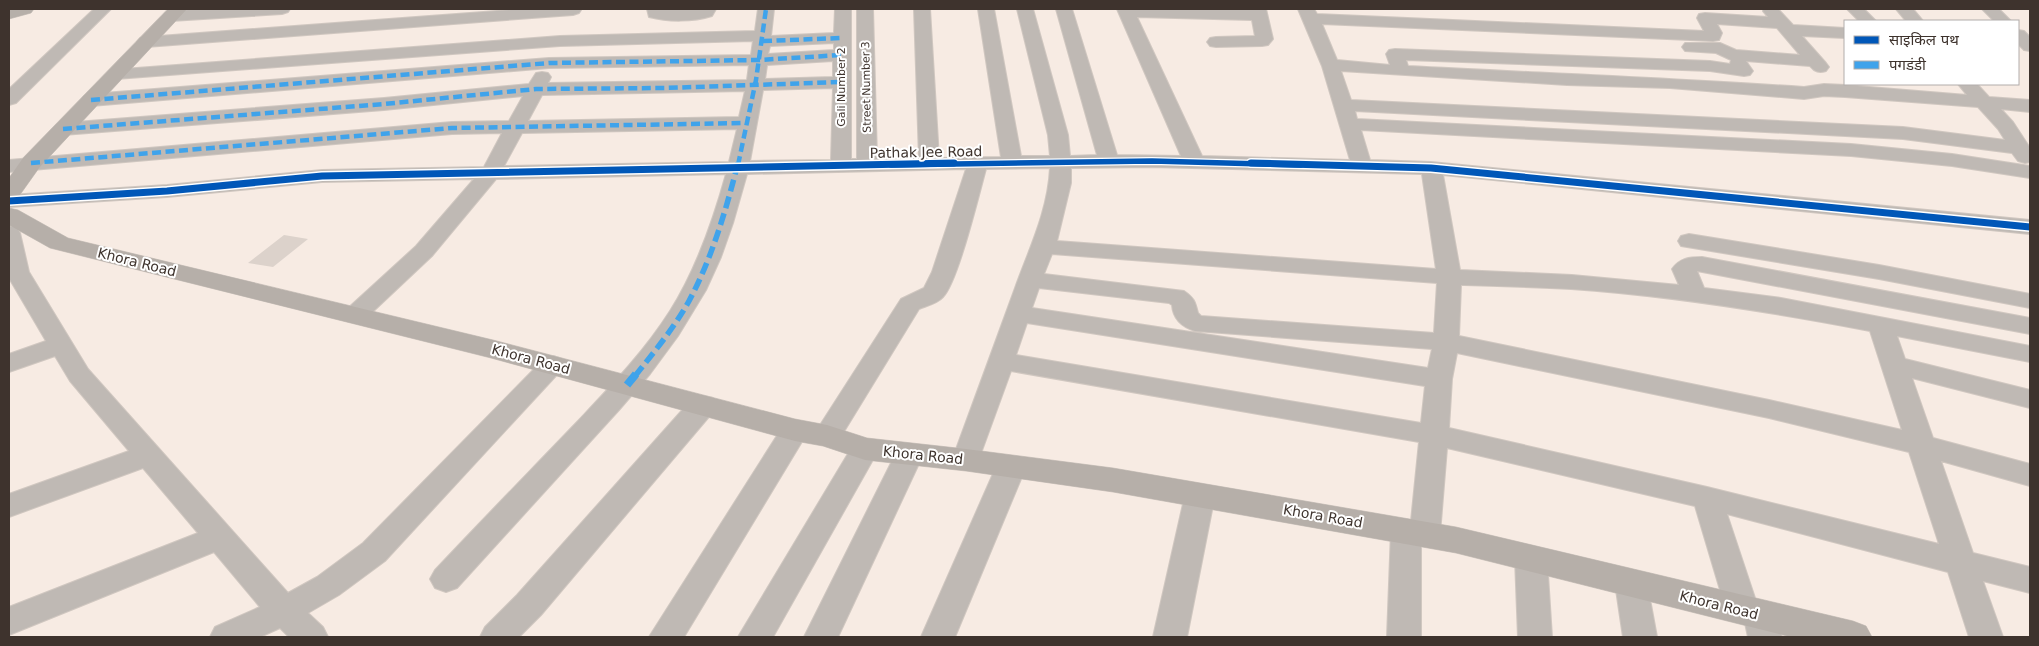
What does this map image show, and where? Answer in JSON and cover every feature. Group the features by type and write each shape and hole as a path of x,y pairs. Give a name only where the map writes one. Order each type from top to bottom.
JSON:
{"street":[{"path":"9,14 26,9"},
{"path":"9,99 103,9"},
{"path":"9,194 31,163 174,12 282,9"},
{"path":"146,42 573,9 549,64 491,172 424,251 355,315"},
{"path":"655,9 655,14 659,15 699,15 706,13 708,9"},
{"path":"446,579 627,385 660,344 694,290 721,225 738,167 759,60 766,9"},
{"name":"Gali Number 2","path":"842,9 842,166"},
{"name":"Street Number 3","path":"865,9 867,166"},
{"path":"922,9 929,164"},
{"path":"986,9 1012,163"},
{"path":"966,460 1030,280 1044,247 1060,184 1061,163 1058,134 1025,9"},
{"path":"1064,9 1109,162"},
{"path":"1769,9 1814,61 1845,91"},
{"path":"1856,9 1867,20"},
{"path":"1904,9 1914,20"},
{"path":"1990,9 2002,20"},
{"path":"1194,162 1126,10 1259,12 1264,39 1262,42 1216,42"},
{"path":"1312,20 1713,36 1714,33 1705,18 1844,33"},
{"path":"1312,20 1386,35 1720,48 1732,55 1755,89"},
{"path":"1312,20 1330,65 1362,166"},
{"path":"1386,35 1398,63"},
{"path":"2019,36 2030,46"},
{"path":"116,74 560,41 762,39 841,47"},
{"path":"91,100 549,64 759,60 841,47"},
{"path":"1732,55 1814,61"},
{"path":"1330,65 1398,63 1705,66 1744,71"},
{"path":"1398,63 1804,93 1824,90 1845,91 2030,106"},
{"path":"63,129 384,104 536,89 753,86 841,82"},
{"path":"1932,85 1946,100"},
{"path":"1968,85 2006,126 2030,166"},
{"path":"1346,115 1894,132 2020,148"},
{"path":"1346,115 1851,150 2030,172"},
{"path":"9,166 452,128 747,123"},
{"name":"Pathak Jee Road","path":"9,201 166,191 322,176 978,163 1194,162 1431,168 2030,227"},
{"path":"827,436 910,304 934,293 944,272 978,163"},
{"path":"1977,164 1992,174 2030,183"},
{"path":"1404,637 1416,532 1434,435 1439,379 1446,342 1448,277 1431,168"},
{"name":"Khora Road","path":"9,215 60,243 554,365 795,430 827,436 865,449 966,460 1113,480 1416,532 1631,583 1755,621 1853,637"},
{"path":"9,233 17,272 79,375 284,610 311,637"},
{"path":"1689,241 1879,272 2030,301"},
{"path":"1044,247 1448,277 1572,282 1695,294 1781,306 2030,354"},
{"path":"1695,294 1684,269 1690,264 1702,264 2030,326"},
{"path":"1030,280 1175,296 1184,302 1184,313 1187,318 1195,322 1446,342 1768,408 1921,445 2030,475"},
{"path":"1018,314 1439,379"},
{"path":"1880,324 1986,637"},
{"path":"9,363 61,345"},
{"path":"1001,361 1434,435 1707,498 2030,580"},
{"path":"226,637 284,610 328,586 374,552 554,365"},
{"path":"1893,365 2030,399"},
{"path":"497,637 572,557 702,405"},
{"path":"666,637 795,430"},
{"path":"755,637 865,449"},
{"path":"9,506 149,455"},
{"path":"821,637 909,455"},
{"path":"938,637 1011,467"},
{"path":"1170,637 1200,495"},
{"path":"1707,498 1755,621"},
{"path":"9,621 220,537"},
{"path":"1531,559 1535,637"},
{"path":"1631,583 1640,637"}],"building":[{"path":"284,235 308,239 273,267 248,263"}],"marked path":[{"path":"627,385 655,351 681,314 695,288 722,221 749,116 766,9"},
{"path":"763,41 842,38"},
{"path":"91,100 549,63 759,60 841,55"},
{"path":"63,129 384,104 536,89 665,88 841,82"},
{"path":"31,163 452,128 747,123"}],"cycle path":[{"path":"9,201 167,191 322,176 1152,161 1431,168 2030,227"}]}
